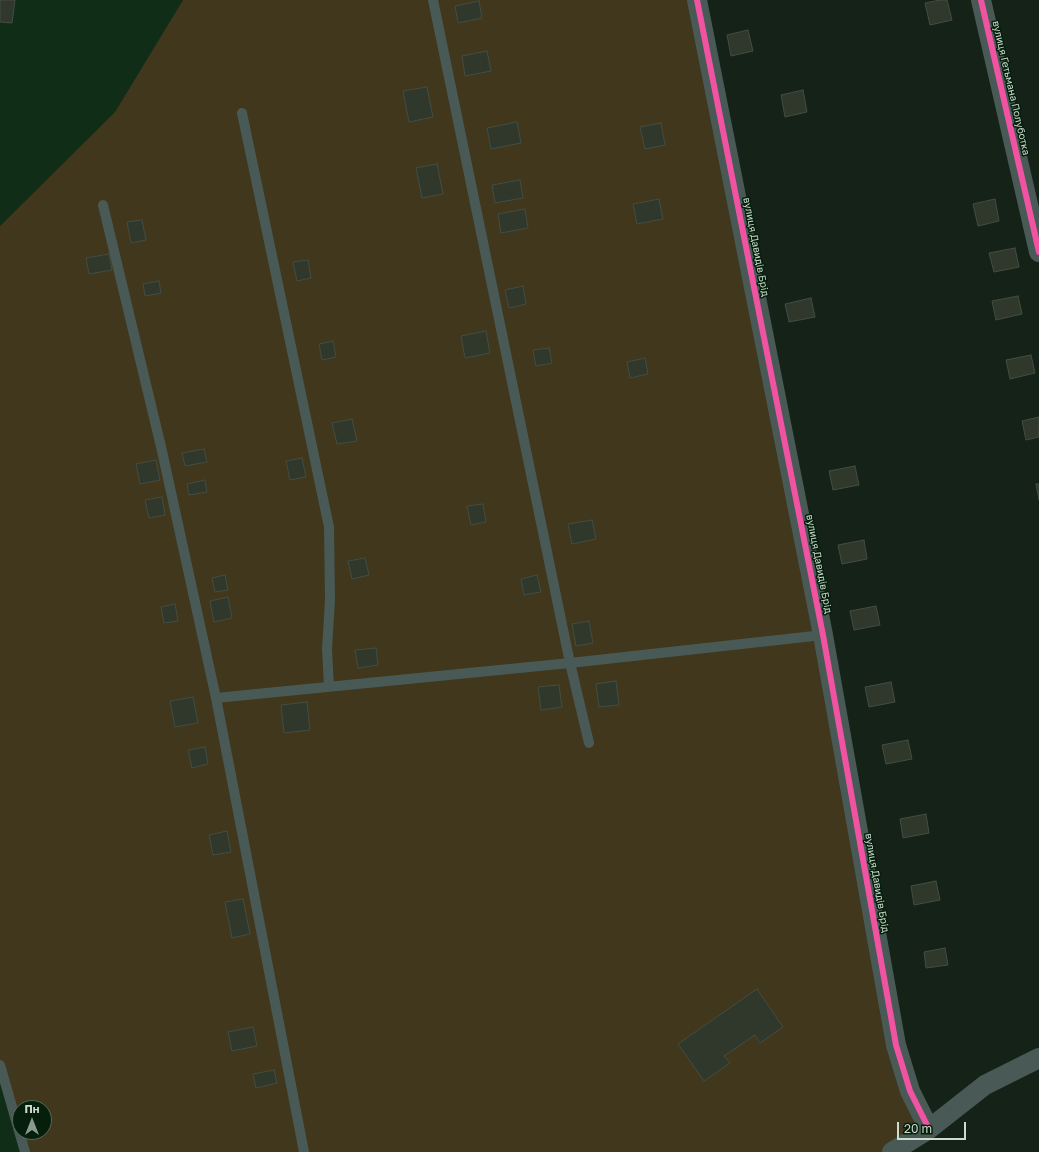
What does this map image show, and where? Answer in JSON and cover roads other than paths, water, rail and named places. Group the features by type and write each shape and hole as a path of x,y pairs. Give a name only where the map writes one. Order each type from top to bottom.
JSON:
{"street":[{"name":"вулиця Давидів Брід","path":"698,0 823,635 896,1045 910,1091 930,1129"},
{"name":"вулиця Гетьмана Полуботка","path":"981,0 1039,252"},
{"path":"892,1152 930,1129 985,1085 1039,1058"}],"lane":[{"path":"433,0 570,663 588,743"},
{"path":"242,113 329,527 330,600 326,649 329,687"},
{"path":"103,205 162,451 216,698 304,1152"},
{"path":"216,698 570,663 823,635"},
{"path":"0,1064 25,1152"}]}
